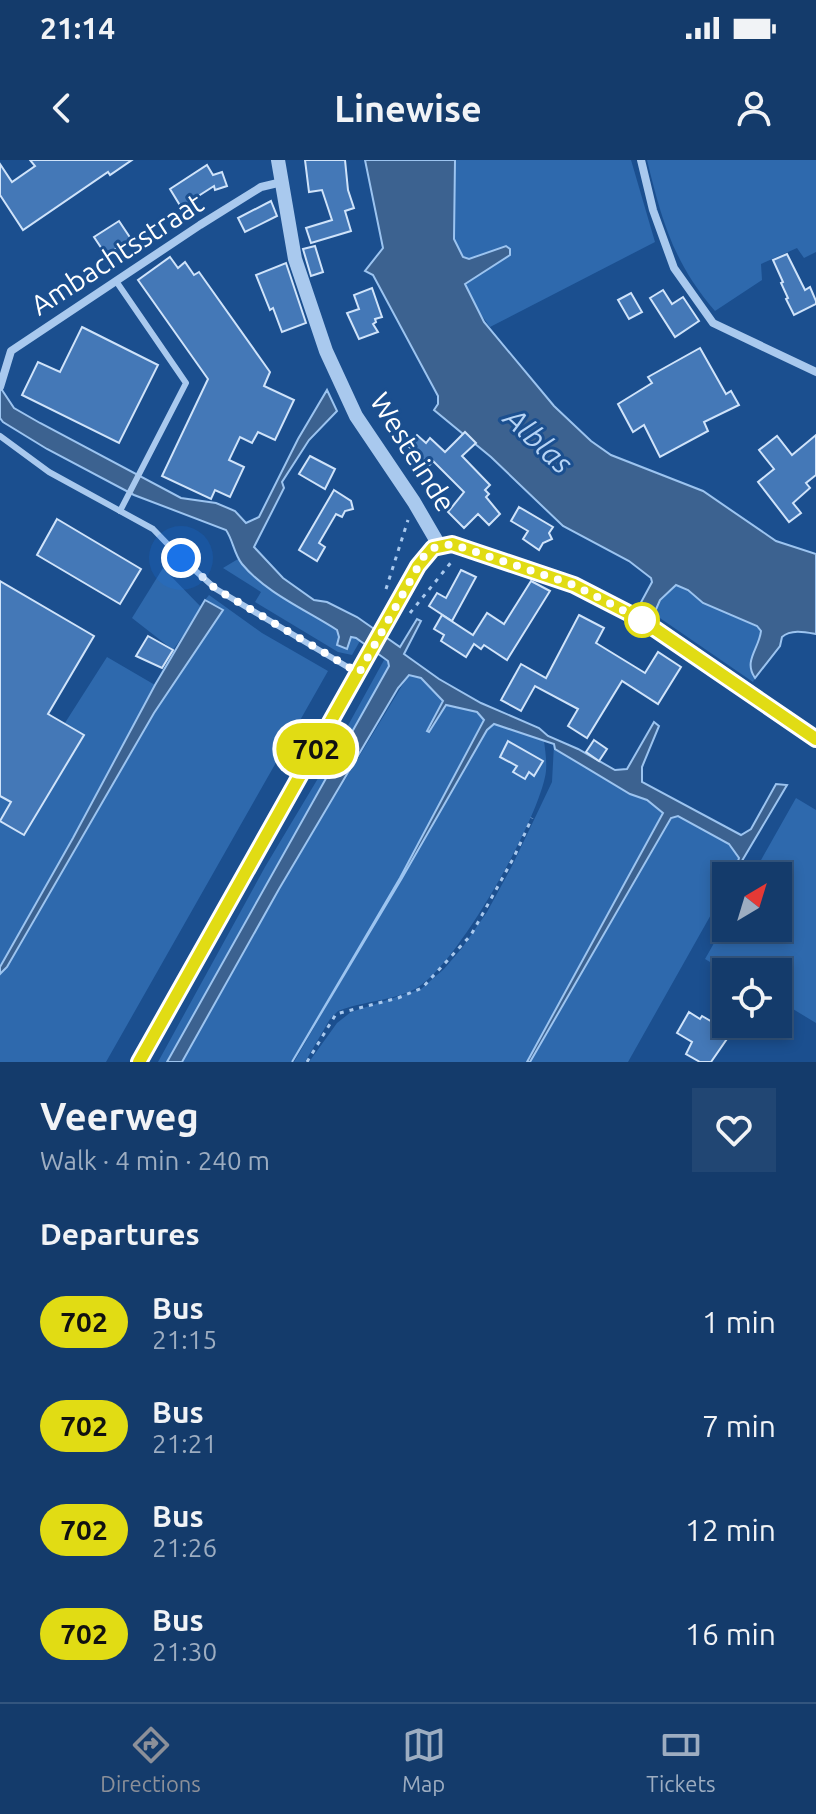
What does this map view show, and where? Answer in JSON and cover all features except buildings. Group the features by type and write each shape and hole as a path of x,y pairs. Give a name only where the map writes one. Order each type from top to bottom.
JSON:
{"street":[{"name":"Westeinde","path":"278,160 295,259 326,351 356,416 439,545 452,544 574,585 610,601 716,669 816,739"},
{"path":"641,160 653,210 674,268 713,323 816,372"},
{"name":"Ambachtsstraat","path":"1,386 11,351 261,187 282,182"},
{"path":"139,1062 424,556 439,545"}],"lane":[{"path":"116,281 186,383 120,511"},
{"path":"0,436 49,472 153,529 216,589 359,673"}],"path":[{"path":"385,594 414,502"},
{"path":"408,616 463,548"},
{"path":"307,1062 336,1014 398,998 422,988 471,935 532,818"}],"shaded area":[{"path":"455,160 631,160 655,242 490,327 474,305 465,284 506,246 469,259 463,257 454,239"},
{"path":"647,160 816,160 816,252 804,258 797,248 761,264 762,280 715,311 679,258 658,202"},
{"path":"238,559 273,590 337,630 337,645 351,637 360,641 352,655 338,652 255,602 261,592 223,568"},
{"path":"163,568 202,608 173,650 132,618"},
{"path":"676,585 688,590 703,603 761,631 752,654 753,682 654,614 660,600"},
{"path":"209,595 262,633 328,671 106,1062 0,1062 0,974 7,967 154,713 223,611 205,600"},
{"path":"107,657 155,685 0,967 0,784 19,795"},
{"path":"384,660 388,661 389,666 167,1062 158,1062 265,867"},
{"path":"409,674 421,678 443,701 427,730 430,731 446,705 477,712 484,719 400,878 292,1062 182,1062 279,889"},
{"path":"494,724 544,741 546,771 529,821 494,889 473,923 432,975 406,993 338,1011 305,1062 294,1062 487,730"},
{"path":"554,744 556,749 663,812 527,1062 309,1062 337,1023 351,1012 421,989 462,948 487,912 512,866 552,782"},
{"path":"796,798 816,810 816,1023 792,1008 792,958 712,958 712,963 705,959 715,942 792,942 792,862 760,862"},
{"path":"678,816 729,844 740,858 738,862 712,862 712,913 628,1062 530,1062 665,826 672,817"}],"water":[{"name":"Alblas","path":"365,160 455,160 454,239 463,257 469,259 506,246 510,249 510,255 465,284 484,322 554,406 591,441 611,455 703,491 776,541 816,554 816,634 786,634 755,678 751,660 760,637 761,631 757,626 703,603 688,590 676,585 660,600 654,614 639,606 652,582 651,578 629,561 563,526 491,457 434,410 438,396 373,275 365,271 383,248"},
{"path":"0,387 14,408 40,423 181,498 216,503 235,511 246,523 259,517 298,439 327,390 337,411 309,440 282,482 284,488 254,547 283,578 314,600 327,602 357,617 400,647 417,619 421,621 404,654 481,703 539,728 548,736 615,770 627,769 654,722 659,726 642,767 642,782 741,835 751,829 776,784 787,785 741,862 738,862 739,858 729,844 678,816 671,818 530,1062 527,1062 663,813 647,800 630,794 555,749 554,744 494,724 487,730 292,1062 400,878 484,720 477,712 446,705 427,731 443,701 421,678 409,675 398,688 279,889 182,1062 167,1062 389,666 388,661 356,638 351,637 347,649 337,645 337,630 274,592 252,574 239,560 226,530 134,495 47,449 0,418"},
{"path":"205,600 223,610 154,713 7,967 0,974 0,967"}],"bus line":[{"name":"702","path":"139,1062 418,566 433,548 452,544 574,585 610,601 816,739"}],"route":[{"path":"181,558 216,589 359,673 424,556 433,548 445,544 485,554 574,585 642,620"}]}
